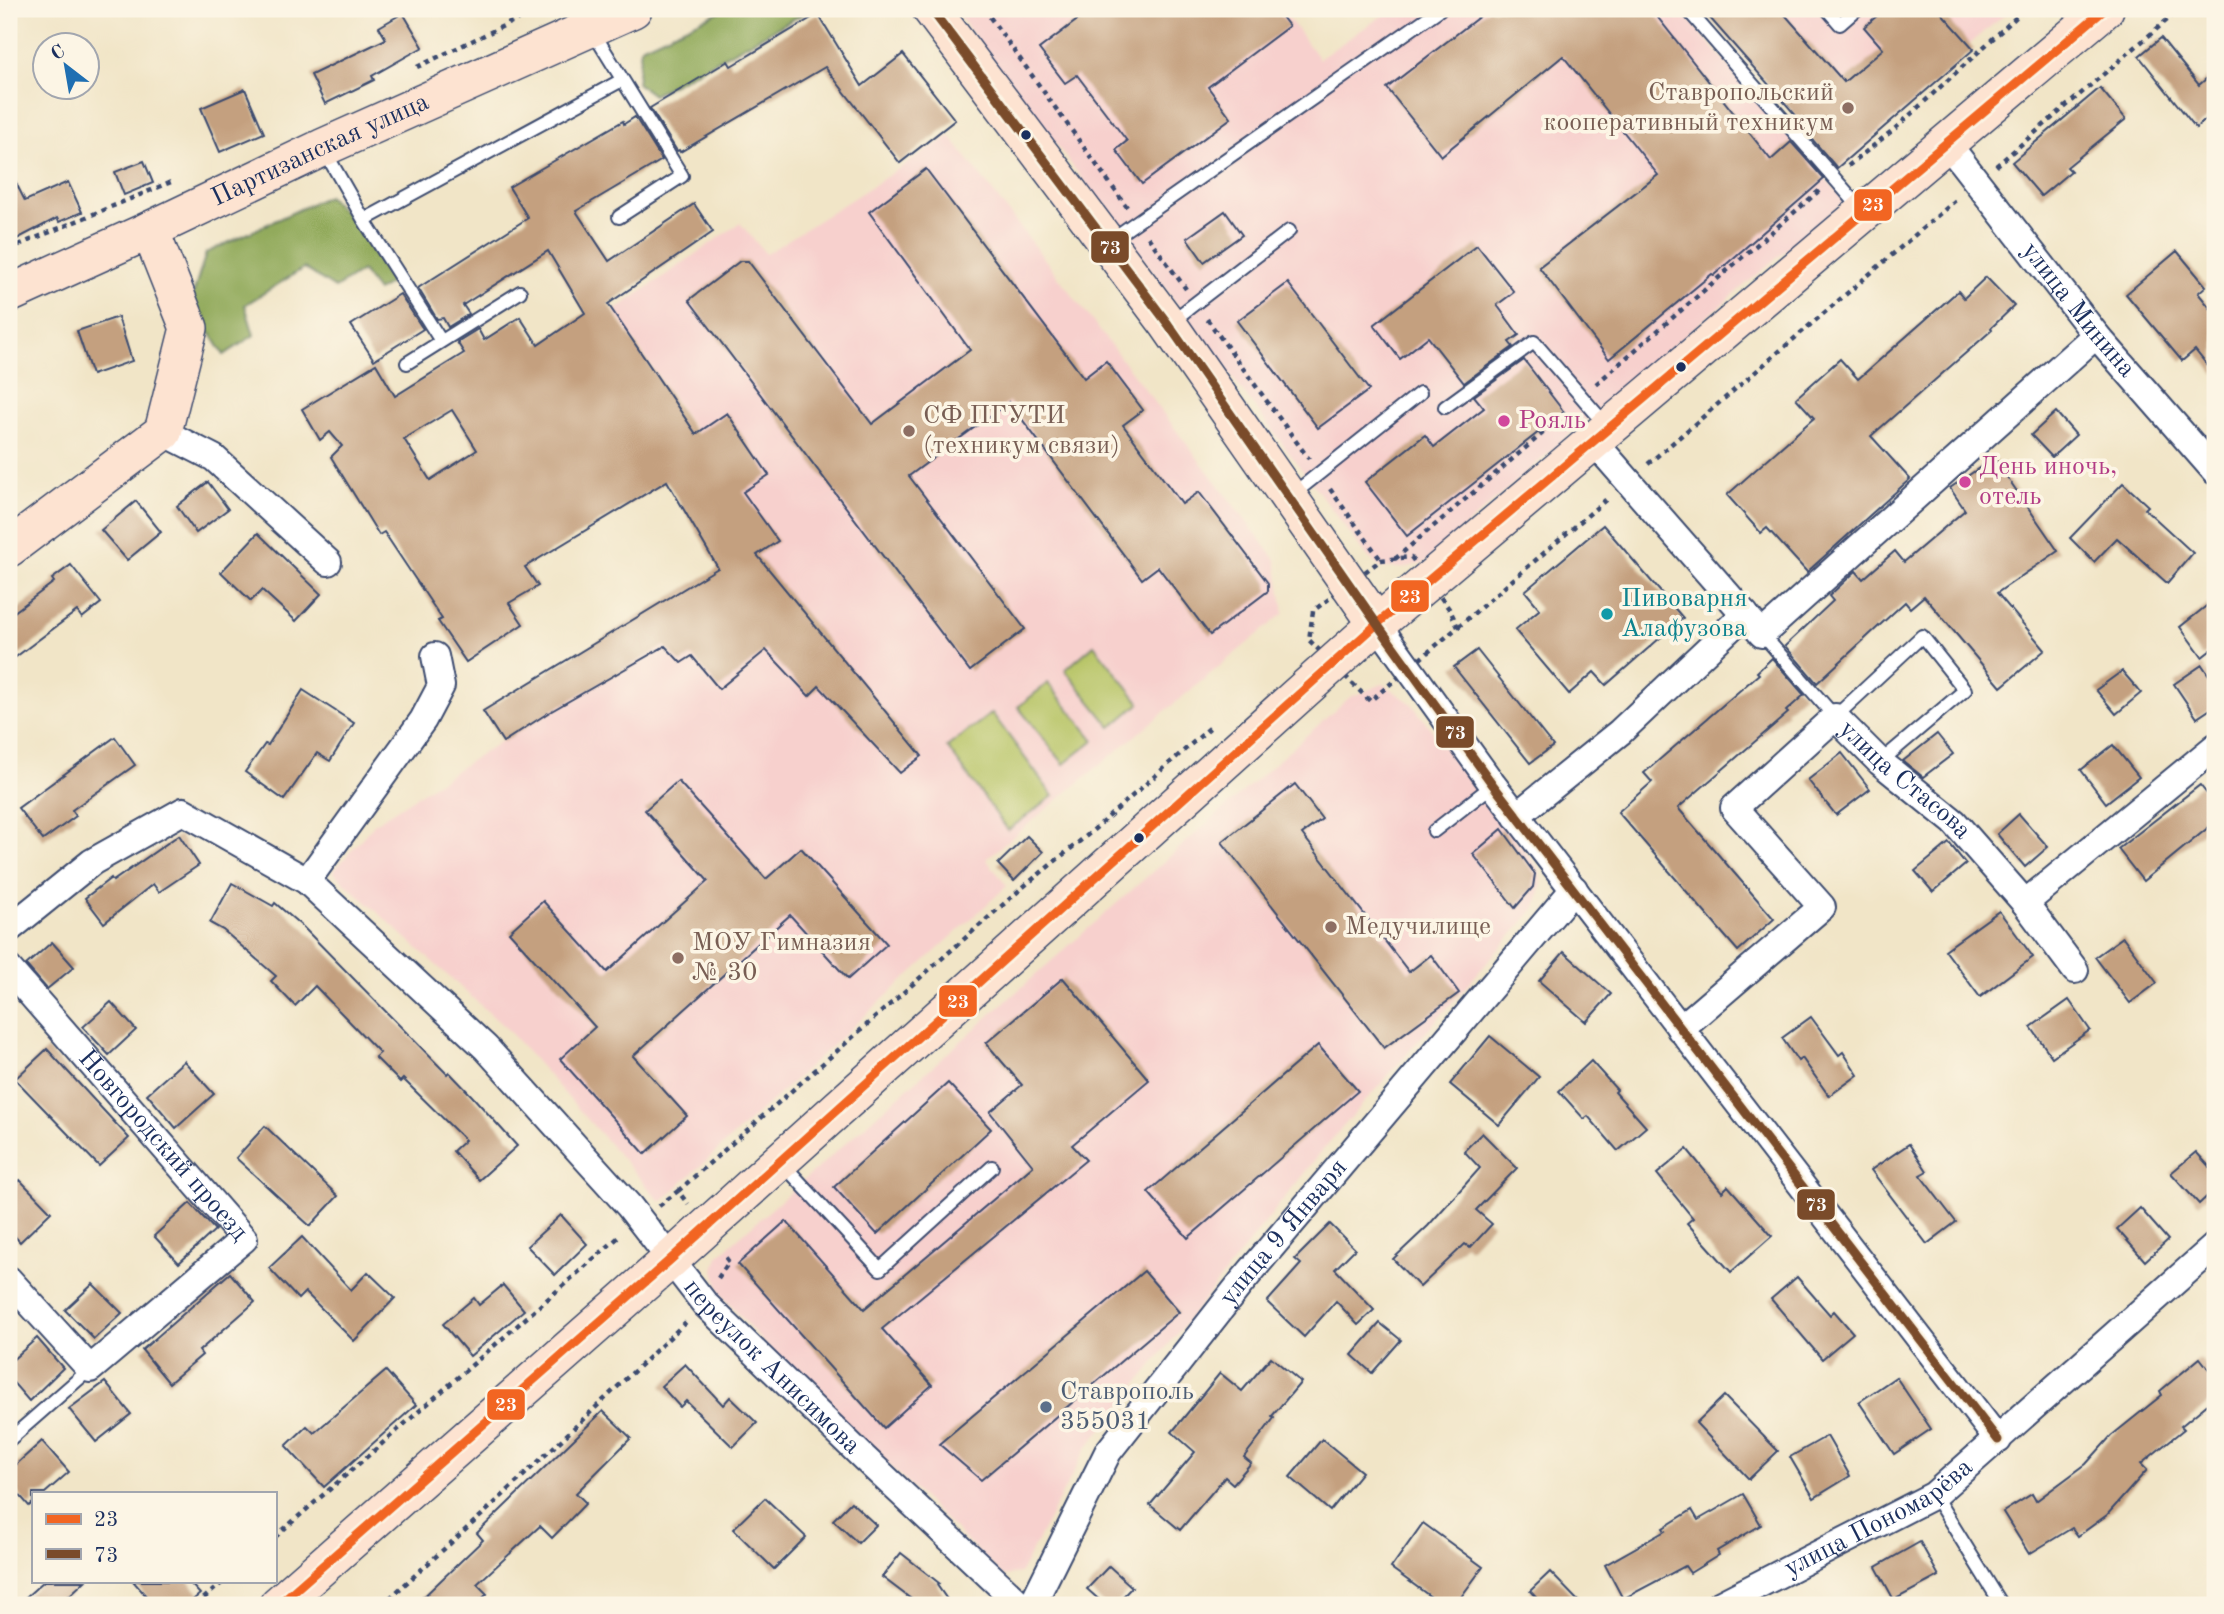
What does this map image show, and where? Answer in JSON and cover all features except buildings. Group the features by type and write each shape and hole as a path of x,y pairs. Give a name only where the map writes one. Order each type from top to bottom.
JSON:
{"main road":[{"name":"Партизанская улица","path":"9,294 322,148 633,9"},
{"path":"931,9 1107,242 1182,313 1289,498 1377,624"},
{"path":"278,1605 670,1260 1377,624 2105,9"},
{"path":"9,548 163,432 189,328 150,230"}],"street":[{"name":"улица Минина","path":"1936,151 1977,182 2096,335 2215,471"},
{"path":"1602,436 1628,481 1762,634 2096,335"},
{"path":"163,432 214,457 328,562"},
{"path":"1516,816 1620,732 1745,614"},
{"path":"1377,624 1516,816 1997,1440"},
{"path":"307,881 423,720 441,686 435,656"},
{"name":"улица Стасова","path":"1680,1029 1822,907 1734,808 1835,716 1880,762 1954,822 2025,903 2075,970"},
{"path":"2025,903 2215,747"},
{"name":"переулок Анисимова","path":"9,929 92,862 183,811 307,881 486,1048 629,1206 705,1304 1021,1605"},
{"name":"улица 9 Января","path":"1032,1605 1108,1452 1241,1283 1574,889"},
{"name":"Новгородский проезд","path":"9,969 244,1239 90,1368"},
{"name":"улица Пономарёва","path":"1719,1605 1934,1495 2215,1246"},
{"path":"9,1280 90,1368"}],"lane":[{"path":"1107,242 1440,9"},
{"path":"1687,9 1864,213"},
{"path":"1827,9 1840,23 1857,9"},
{"path":"591,29 682,176 619,217"},
{"path":"364,220 622,80"},
{"path":"322,148 441,341"},
{"path":"1182,313 1289,231"},
{"path":"407,363 520,292"},
{"path":"1445,407 1534,342 1581,397 1602,436"},
{"path":"1289,498 1419,393"},
{"path":"1762,634 1835,716 1922,636 1965,690 1880,762"},
{"path":"1434,831 1493,785"},
{"path":"779,1161 880,1269 992,1167"},
{"path":"9,1440 90,1368"},
{"path":"1934,1495 2002,1605"}],"path":[{"path":"875,9 884,13 891,9"},
{"path":"984,9 1137,221 1182,313 1319,474 1381,560"},
{"path":"1395,559 1567,413 1581,397 1834,178 1898,126 2025,9"},
{"path":"1977,182 2180,9"},
{"path":"1458,627 1958,198 1936,151 1898,126"},
{"path":"1299,649 1309,640"},
{"path":"678,1191 1022,888 1090,833 1215,723"},
{"path":"196,1605 223,1582"}],"shaded area":[{"path":"954,9 1282,9 1319,59 1392,9 1680,9 1845,201 1614,395 1424,563 1403,568 1381,568 1367,556"},
{"name":"Ставропольский кооперативный техникум","path":"1702,9 2011,9 1970,44 1974,49 1841,166"},
{"path":"950,136 1276,560 1284,613 986,859 1007,886 661,1202 508,1030 333,872 375,823 752,578 745,505 614,311 740,223 766,254"},
{"path":"1383,684 1411,703 1539,869 1542,884 1536,907 1320,1153 1086,1449 1020,1573 1003,1576 763,1342 720,1293 714,1269 718,1256 1350,697"}],"green space":[{"path":"725,9 812,9 653,95 637,83 641,47"},
{"path":"328,196 356,223 391,283 377,291 362,271 335,288 304,268 245,305 254,335 224,355 211,334 196,326 191,301 206,253"},
{"path":"1094,645 1140,703 1111,727 1065,670"},
{"path":"1048,683 1094,740 1064,764 1018,707"},
{"path":"992,713 1053,796 1008,830 947,747"}],"transit line":[{"name":"73","path":"931,9 1168,324 1493,785 1998,1440"},
{"name":"23","path":"278,1605 670,1260 1377,624 2105,9"}],"place":[{"name":"Ставропольский кооперативный техникум","path":"1848,108"},
{"name":"Рояль","path":"1504,421"},
{"name":"СФ ПГУТИ (техникум связи)","path":"909,431"},
{"name":"День иночь, отель","path":"1965,482"},
{"name":"Пивоварня Алафузова","path":"1607,614"},
{"name":"Медучилище","path":"1331,927"},
{"name":"МОУ Гимназия № 30","path":"678,958"},
{"name":"Ставрополь 355031","path":"1046,1407"}]}
